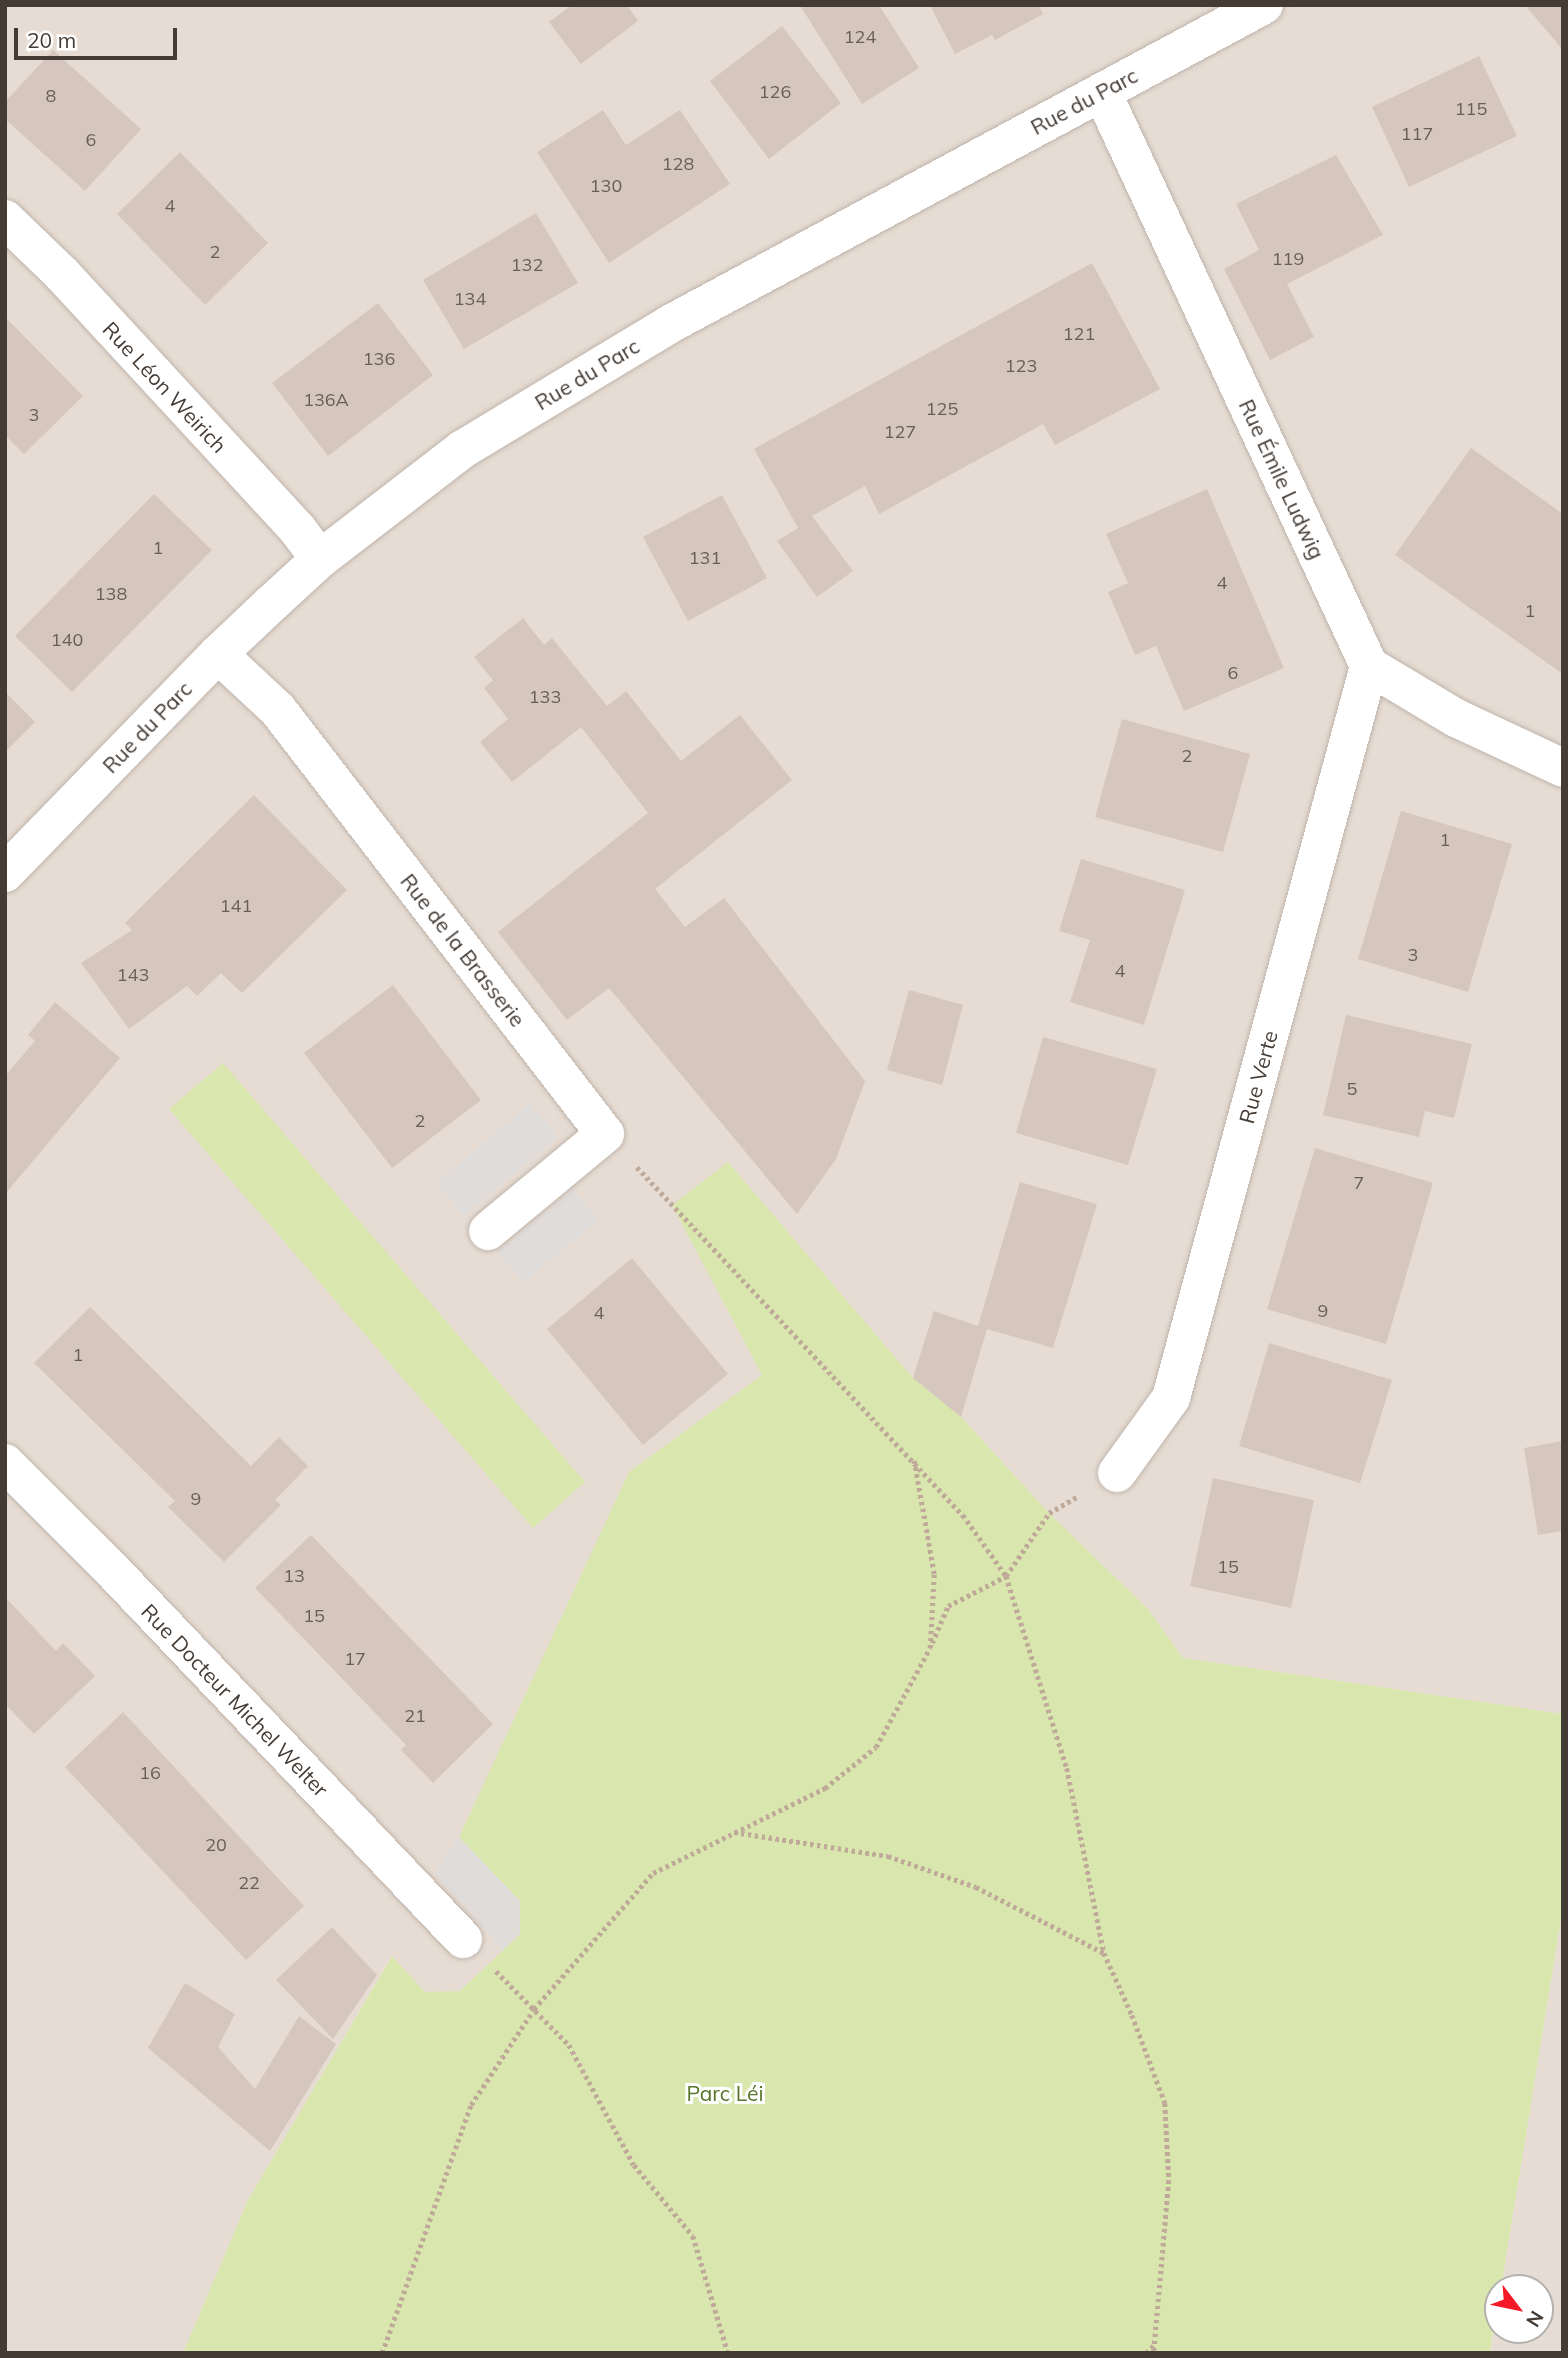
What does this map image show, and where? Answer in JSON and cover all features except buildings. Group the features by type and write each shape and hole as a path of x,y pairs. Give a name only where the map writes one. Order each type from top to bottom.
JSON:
{"street":[{"name":"Rue du Parc","path":"5,873 218,654 320,559 463,449 670,324 1264,5"},
{"name":"Rue Émile Ludwig","path":"1102,92 1369,666"},
{"name":"Rue Léon Weirich","path":"5,219 80,293 298,530 320,559"},
{"name":"Rue de la Brasserie","path":"218,654 278,710 605,1133 488,1231"},
{"path":"1369,666 1456,718 1563,768"},
{"name":"Rue Verte","path":"1117,1473 1171,1398 1369,666"},
{"name":"Rue Docteur Michel Welter","path":"5,1463 113,1571 463,1939"}],"path":[{"path":"672,1205 963,1515 1006,1576 1067,1768 1104,1953 1132,2015 1165,2103 1169,2180 1154,2353"},
{"path":"913,1460 934,1574 930,1648"},
{"path":"382,2353 471,2105 534,2009 653,1873 825,1788 876,1747 930,1648 948,1606 1006,1576 1049,1513"},
{"path":"733,1832 888,1856 976,1887 1104,1953"},
{"path":"534,2009 569,2045 634,2165 693,2236 729,2353"},
{"path":"1146,2353 1155,2344"}],"shaded area":[{"path":"5,5 1563,5 1563,1714 1183,1658 1148,1609 1049,1513 961,1417 672,1205 763,1375 629,1472 520,1901 520,1934 461,1991 425,1992 391,1957 248,2200 183,2353 5,2353"},
{"path":"530,1103 558,1137 464,1216 436,1183"},
{"path":"573,1189 599,1220 523,1283 498,1252"},
{"path":"459,1837 520,1901 520,1934 503,1950 434,1873"},
{"path":"1563,1907 1563,2353 1490,2353 1491,2344 1554,2344 1554,2274 1503,2274"}],"green space":[{"path":"223,1063 585,1482 533,1528 169,1109"},
{"name":"Parc Léi","path":"728,1162 913,1378 961,1417 1049,1513 1148,1609 1183,1658 1563,1714 1563,1907 1503,2274 1484,2274 1484,2344 1491,2344 1490,2353 183,2353 248,2200 392,1956 425,1992 460,1991 520,1934 519,1901 459,1837 629,1472 762,1375 672,1205"}]}
